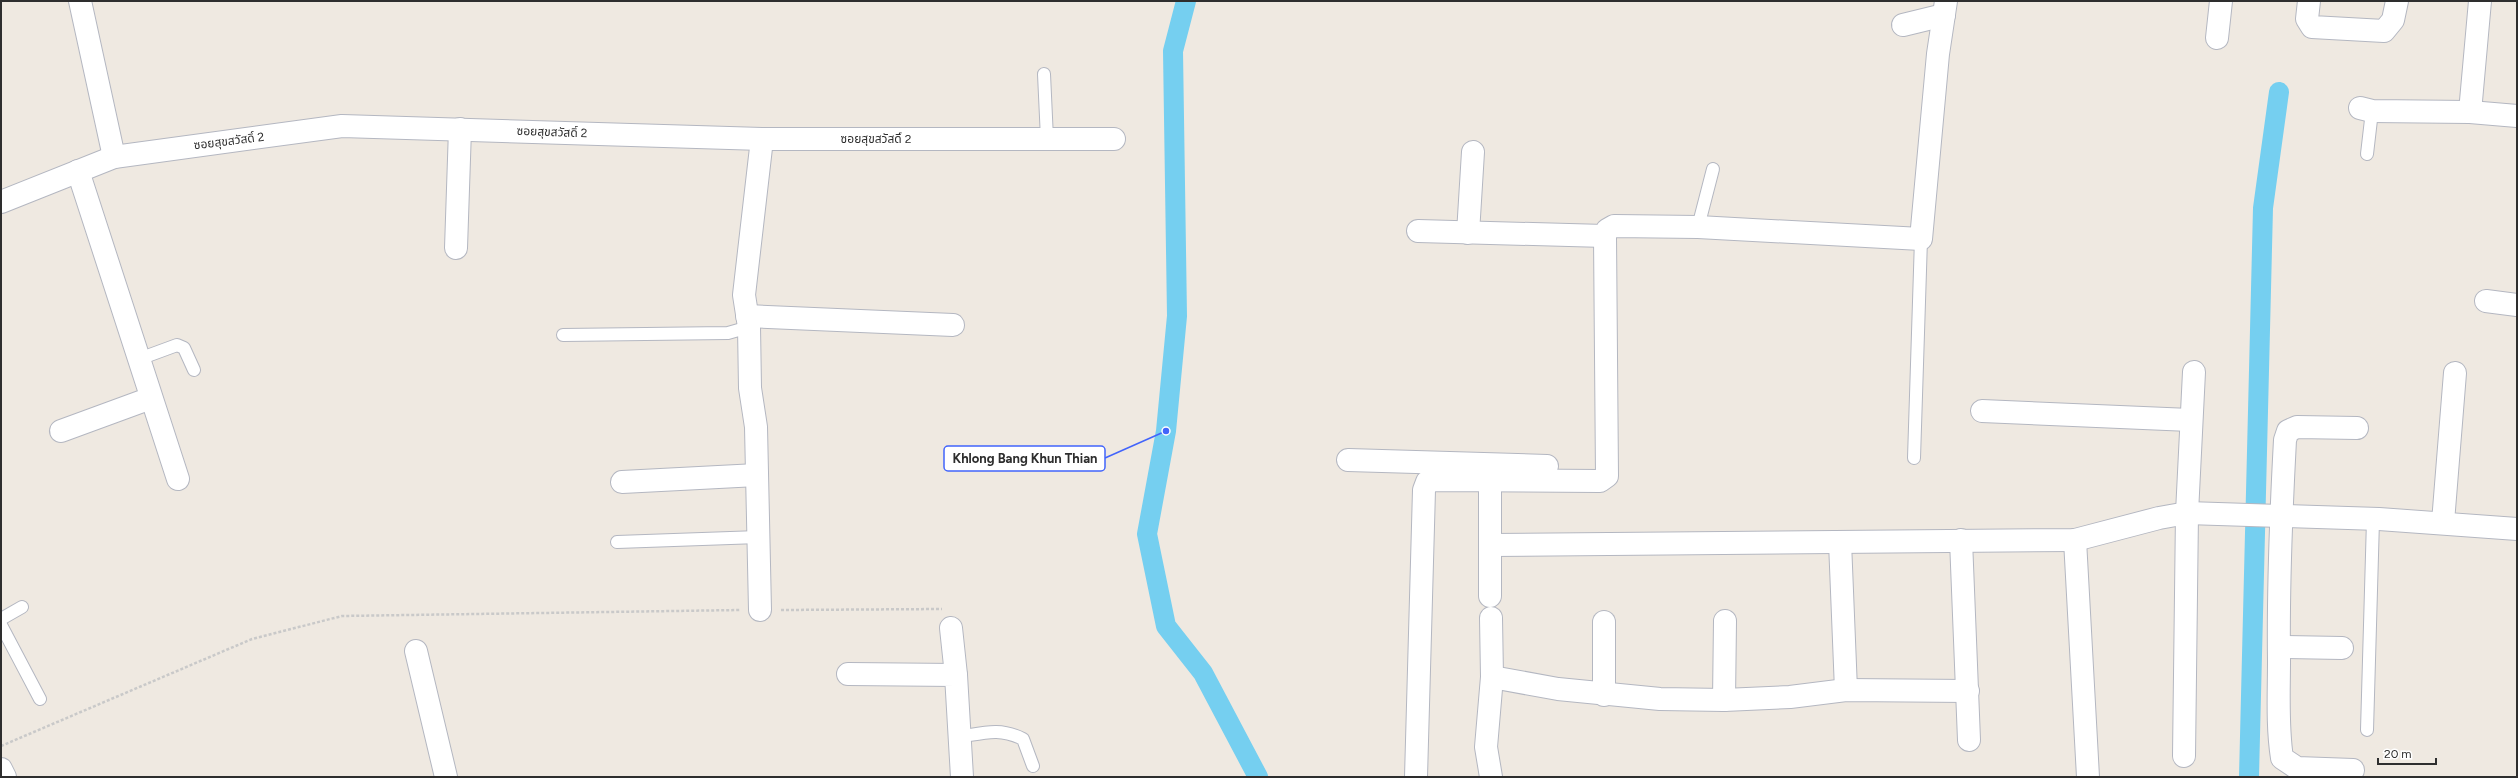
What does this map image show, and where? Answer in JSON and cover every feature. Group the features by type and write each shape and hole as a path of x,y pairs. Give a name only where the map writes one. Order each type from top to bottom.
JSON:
{"street":[{"path":"80,1 114,157"},
{"path":"2216,38 2221,1"},
{"path":"2309,1 2307,19 2312,27 2384,31 2393,20 2397,1"},
{"path":"2470,112 2480,1"},
{"path":"1903,25 1945,8"},
{"path":"1416,777 1424,490 1427,482 1435,480 1600,481 1607,476 1605,236 1607,230 1614,226 1698,227 1920,239 1938,54 1945,8"},
{"path":"2366,110 2470,112 2517,116"},
{"name":"ซอยสุขสวัสดิ์ 2","path":"1,202 114,157 342,126 762,139 1114,139"},
{"path":"456,248 460,129"},
{"path":"760,610 756,427 750,388 748,322 744,309 744,295 762,139"},
{"path":"1468,233 1473,152"},
{"path":"78,171 178,479"},
{"path":"1418,231 1605,236"},
{"path":"2486,300 2517,305"},
{"path":"748,322 953,325"},
{"path":"2184,756 2187,513 2190,420 2194,372"},
{"path":"2443,522 2455,373"},
{"path":"61,431 152,398"},
{"path":"1982,411 2190,420"},
{"path":"2353,770 2297,768 2282,758 2280,741 2279,647 2274,516 2285,440 2288,431 2298,427 2357,428"},
{"path":"1348,460 1608,467"},
{"path":"622,482 757,475"},
{"path":"1490,492 1490,596"},
{"path":"1491,545 2074,540 2158,518 2187,513 2443,522 2517,529"},
{"path":"1962,540 1969,740"},
{"path":"2074,540 2088,777"},
{"path":"1840,542 1846,690"},
{"path":"1491,618 1492,677 1486,747 1491,777"},
{"path":"1724,700 1725,621"},
{"path":"1604,622 1604,694"},
{"path":"951,628 956,674 962,777"},
{"path":"2279,647 2342,648"},
{"path":"416,651 446,777"},
{"path":"848,674 956,674"},
{"path":"1492,677 1604,694 1660,699 1724,700 1790,697 1846,690 1968,691"},
{"path":"1,769 5,777"}],"lane":[{"path":"1044,74 1047,139"},
{"path":"2366,110 2367,154"},
{"path":"1698,227 1713,169"},
{"path":"1914,458 1920,239"},
{"path":"563,336 728,333 748,322"},
{"path":"139,359 177,345 184,348 194,370"},
{"path":"2367,730 2373,520"},
{"path":"617,542 759,537"},
{"path":"1,619 22,607"},
{"path":"1,625 40,699"},
{"path":"959,737 999,731 1009,732 1023,739 1033,766"}],"path":[{"path":"1,746 252,639 342,616 951,609 951,628"}],"waterway":[{"path":"1186,1 1173,51 1177,316 1166,431 1147,534 1166,626 1203,673 1258,777"},
{"path":"2249,777 2263,208 2279,92"}],"place":[{"name":"Khlong Bang Khun Thian","path":"1166,431"}]}
